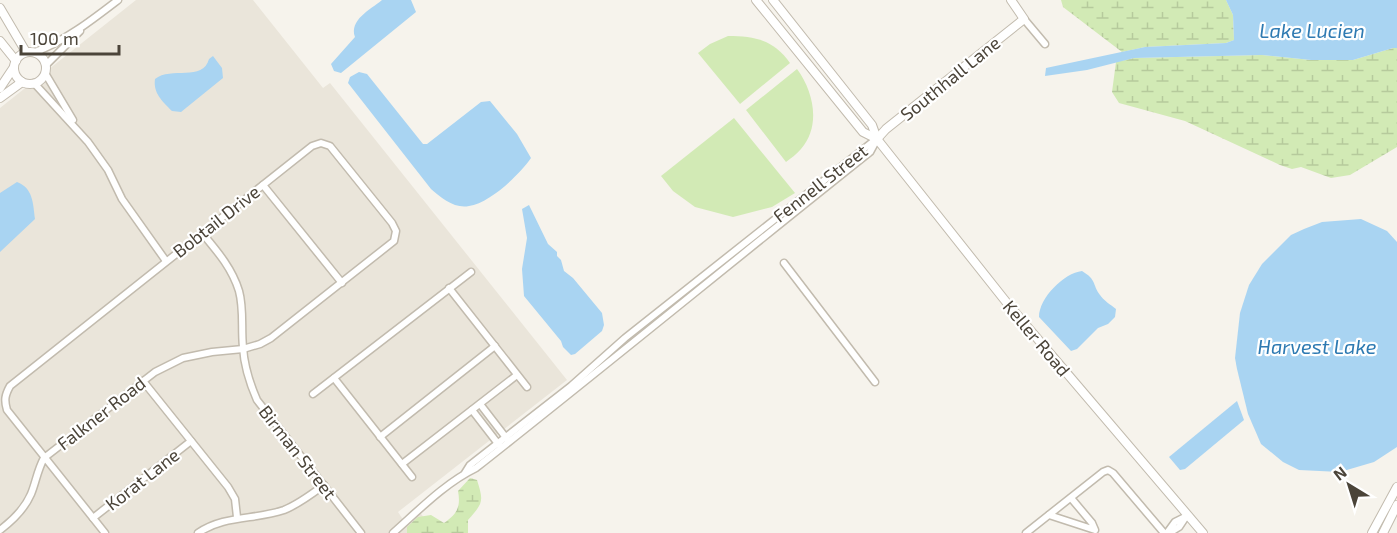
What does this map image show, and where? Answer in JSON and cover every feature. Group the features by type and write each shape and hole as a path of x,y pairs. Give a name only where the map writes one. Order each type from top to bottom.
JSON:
{"street":[{"path":"0,88 15,64 26,52 35,52 48,47 91,21 118,0"},
{"name":"Keller Road","path":"756,0 863,132 877,139"},
{"name":"Keller Road","path":"773,0 872,125 877,139 1007,303 1203,533"},
{"path":"1011,0 1045,44"},
{"path":"0,8 26,52"},
{"name":"Southhall Lane","path":"877,139 886,129 1024,19"},
{"path":"0,98 22,82 34,83 39,80 45,69 91,21"},
{"path":"0,41 15,64 15,74 22,82"},
{"path":"35,52 40,55 45,69 80,130 108,170 122,199 166,261"},
{"path":"34,83 80,130"},
{"name":"Fennell Street","path":"393,533 428,502 464,474 476,468 500,446 576,389 616,350 877,139"},
{"name":"Bobtail Drive","path":"105,533 7,410 4,402 10,386 312,146 321,143 330,146 392,223 396,231 394,242 271,338 243,349"},
{"path":"263,184 342,283"},
{"name":"Birman Street","path":"202,232 225,260 239,292 243,349 250,384 257,400 361,533"},
{"path":"784,263 875,382"},
{"path":"313,394 471,272"},
{"path":"449,288 527,387"},
{"path":"380,437 495,346"},
{"name":"Falkner Road","path":"0,530 22,509 31,493 36,473 44,458 155,372 183,358 243,349"},
{"path":"402,465 517,375"},
{"path":"334,378 412,477"},
{"path":"143,381 228,487 235,499 237,518"},
{"path":"480,404 508,440"},
{"path":"472,410 500,446"},
{"path":"483,424 491,418"},
{"name":"Korat Lane","path":"93,518 191,441"},
{"path":"1026,533 1108,470 1113,472 1166,533 1179,527 1187,516"},
{"path":"198,533 218,523 285,509 303,501 324,485"},
{"path":"1372,533 1397,487"},
{"path":"1048,515 1095,530 1071,498"},
{"path":"1383,533 1397,505"}],"shaded area":[{"path":"136,0 253,0 323,88 330,83 567,380 398,512 404,521 418,510 436,533 0,533 0,108"}],"green space":[{"path":"1061,0 1226,0 1233,15 1234,40 1226,43 1145,47 1122,52 1063,7"},
{"path":"728,36 755,38 770,44 790,63 740,104 698,53 710,44"},
{"path":"1397,48 1397,147 1350,175 1331,178 1301,167 1292,169 1280,165 1185,121 1119,103 1112,92 1116,62 1134,58 1262,55 1311,60 1353,60"},
{"path":"797,69 808,88 813,120 807,140 799,151 786,162 746,110"},
{"path":"734,118 795,193 772,207 733,217 695,207 673,191 661,176"},
{"path":"470,478 477,480 481,502 468,520 468,533 407,533 407,527 418,517 431,515 444,523 448,520 458,506 458,491"}],"water":[{"path":"382,0 411,0 416,12 341,73 334,71 331,64 355,37 355,25 358,20"},
{"name":"Lake Lucien","path":"1226,0 1397,0 1397,48 1353,60 1311,60 1262,55 1134,58 1087,70 1045,76 1046,68 1145,47 1226,43 1234,40 1233,15"},
{"path":"213,56 222,68 223,78 181,112 172,111 157,93 155,79 162,75 200,70"},
{"path":"359,72 367,74 423,144 427,144 481,102 490,101 517,134 531,158 520,172 495,194 477,204 464,207 449,202 431,189 348,83 350,77"},
{"path":"17,182 29,192 35,219 0,252 0,193"},
{"path":"529,205 548,244 557,252 564,271 573,278 602,313 604,325 602,331 575,354 571,355 563,347 561,341 524,296 522,269 527,238 522,209"},
{"name":"Harvest Lake","path":"1361,219 1387,231 1397,242 1397,447 1374,462 1340,472 1299,470 1283,462 1261,444 1248,414 1235,358 1240,313 1249,285 1262,264 1291,235 1322,222"},
{"path":"1082,271 1092,280 1101,297 1116,309 1115,317 1108,324 1098,328 1077,349 1071,351 1039,317 1043,302 1060,281"},
{"path":"1237,401 1244,420 1185,469 1180,470 1169,457"}]}
